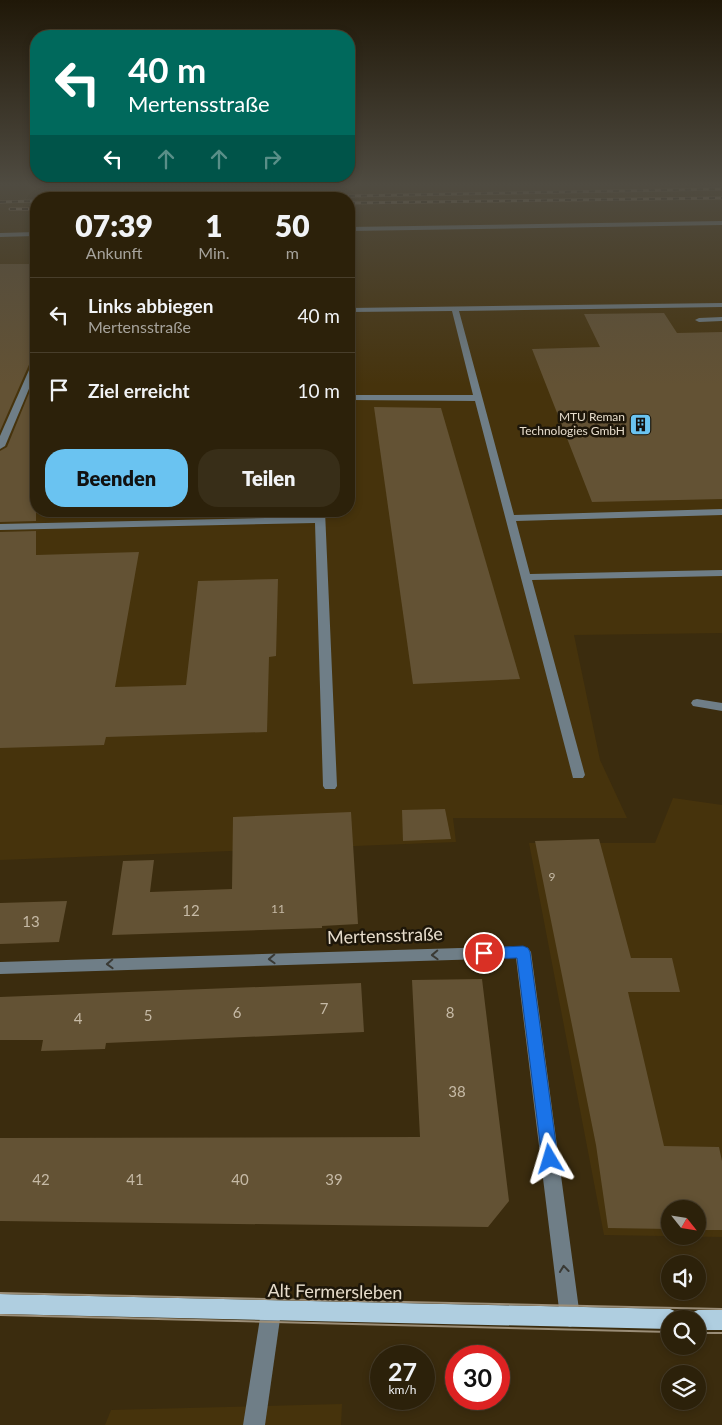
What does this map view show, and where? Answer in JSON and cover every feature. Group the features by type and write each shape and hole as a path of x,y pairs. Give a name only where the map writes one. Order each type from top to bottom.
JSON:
{"main road":[{"name":"Alt Fermersleben","path":"0,1304 271,1312 661,1319"},
{"path":"706,1320 722,1320"}],"street":[{"path":"355,310 722,305"},
{"path":"455,310 578,775"},
{"path":"699,320 722,320"},
{"path":"0,446 30,377"},
{"path":"355,398 478,398"},
{"path":"510,518 722,512"},
{"path":"0,527 291,517"},
{"path":"320,517 330,786"},
{"path":"526,577 722,573"},
{"path":"697,703 722,707"},
{"name":"Mertensstraße","path":"0,968 523,952 570,1317"},
{"path":"254,1425 271,1312"}],"shaded area":[{"path":"0,252 30,252 30,517 355,517 355,252 722,252 722,633 574,635 600,760 627,818 453,818 456,842 0,860"},
{"path":"673,798 722,805 722,1237 706,1237 706,1200 661,1200 661,1236 604,1235 529,843 655,843"},
{"path":"342,1404 341,1425 105,1425 111,1410"}],"building":[{"path":"0,264 30,264 30,362 0,431"},
{"name":"MTU Reman Technologies GmbH","path":"664,313 677,333 722,332 722,499 592,502 532,349 600,347 584,314"},
{"path":"30,391 30,517 36,517 36,521 0,522 0,451 7,447"},
{"path":"374,407 441,408 520,679 413,684"},
{"path":"36,531 36,555 139,552 115,687 186,685 198,581 278,579 276,656 269,657 267,732 106,737 104,745 0,748 0,532"},
{"path":"445,809 451,839 403,841 402,810"},
{"path":"351,812 358,924 322,926 322,928 112,935 123,861 154,860 150,892 232,889 233,817"},
{"path":"599,839 631,958 672,958 680,992 628,992 664,1146 719,1147 722,1161 722,1230 706,1230 706,1200 661,1200 661,1229 608,1228 596,1145 535,841"},
{"path":"67,901 59,942 0,944 0,903"},
{"path":"482,979 509,1201 488,1227 0,1221 0,1138 420,1137 412,980"},
{"path":"361,983 364,1032 106,1043 105,1049 41,1051 43,1040 0,1040 0,997"}],"tram line":[{"path":"0,1293 722,1309"},
{"path":"0,1315 661,1332"},
{"path":"706,1333 722,1333"}],"place":[{"name":"MTU Reman Technologies GmbH","path":"641,424"}],"route":[{"path":"484,953 523,952 550,1159"}]}
